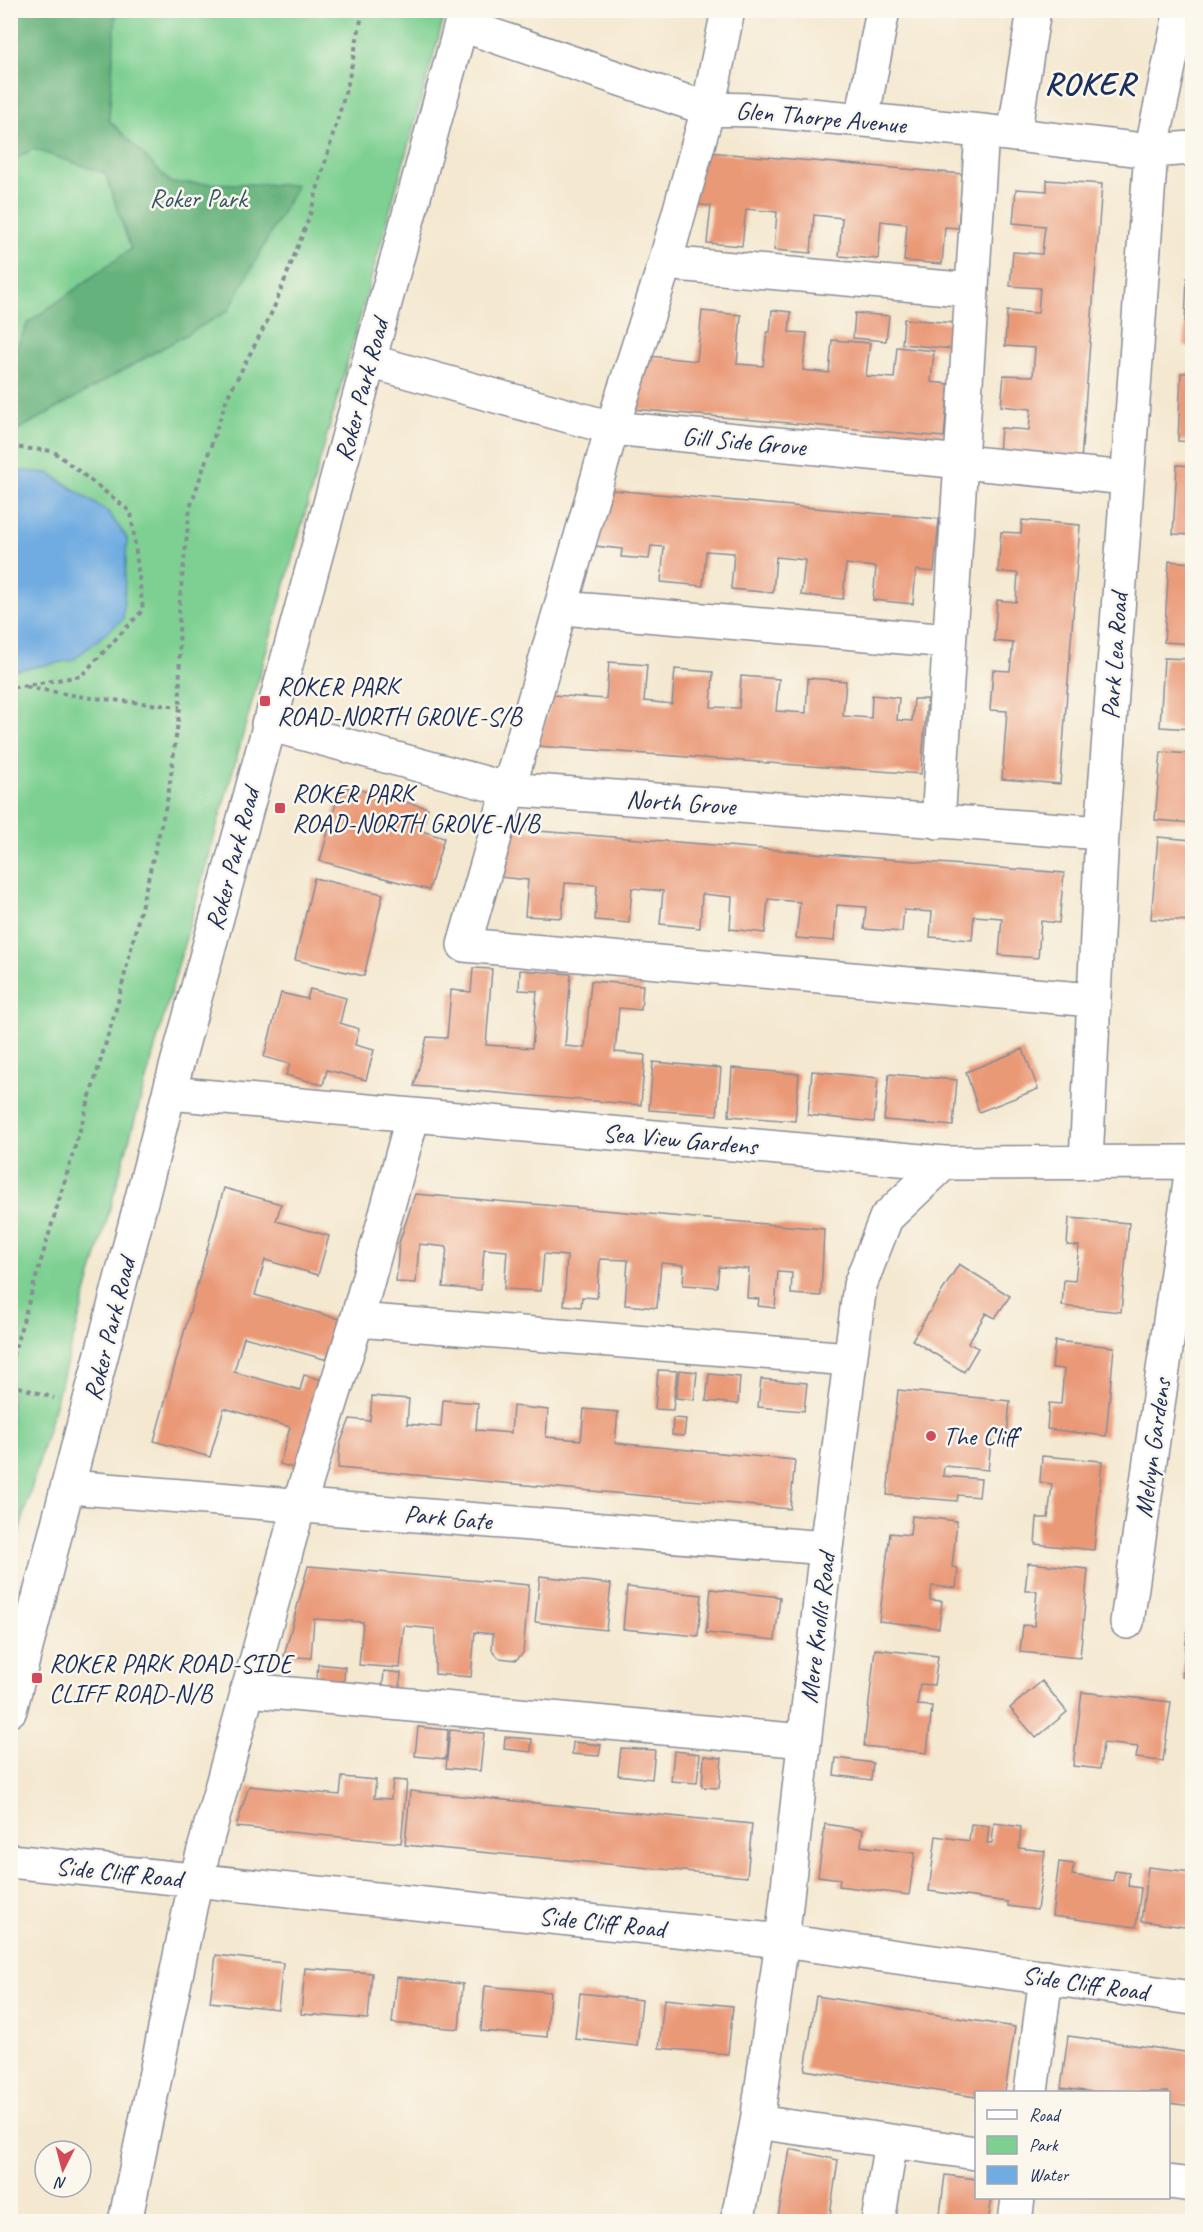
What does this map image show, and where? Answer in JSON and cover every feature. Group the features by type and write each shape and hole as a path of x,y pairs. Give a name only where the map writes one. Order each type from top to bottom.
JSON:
{"street":[{"path":"728,10 708,109 664,263 612,428 563,608 507,789 464,945 1092,1000"},
{"path":"862,120 883,10"},
{"path":"1014,135 1034,10"},
{"name":"Park Lea Road","path":"1086,1162 1092,1000 1102,833 1151,151 1181,10"},
{"name":"Glen Thorpe Avenue","path":"464,18 708,109 982,131 1151,151 1192,148"},
{"name":"Roker Park Road","path":"10,1710 169,1094 268,724 464,18"},
{"path":"938,822 982,131"},
{"path":"664,263 972,290"},
{"name":"Gill Side Grove","path":"369,361 612,428 1126,478"},
{"path":"563,608 949,641"},
{"name":"North Grove","path":"268,724 507,789 1102,833"},
{"name":"Sea View Gardens","path":"169,1094 944,1162 1192,1162"},
{"path":"126,2222 196,1879 299,1505 357,1320 413,1115"},
{"name":"Mere Knolls Road","path":"737,2222 757,2122 782,1941 826,1548 860,1285 886,1218 944,1162"},
{"name":"Melvyn Gardens","path":"1126,1623 1192,1167"},
{"path":"357,1320 850,1359"},
{"name":"Park Gate","path":"69,1487 826,1548"},
{"path":"247,1690 804,1741"},
{"name":"Side Cliff Road","path":"10,1861 782,1941 1192,1998"},
{"path":"1031,2091 1046,1977"},
{"path":"757,2122 975,2153"},
{"path":"878,2222 891,2141"},
{"path":"1170,2182 1192,2185"},
{"path":"1015,2222 1018,2199"}],"path":[{"path":"10,1365 118,1002 168,796 180,707 178,606 190,508 227,398 273,310 309,218 348,83 363,10"},
{"path":"10,447 54,451 131,512 143,610 81,676 10,688"},
{"path":"22,686 84,697 180,707"},
{"path":"10,1384 89,1409"}],"green space":[{"path":"11,10 116,11 109,120 171,183 297,185 228,311 18,430 11,420 11,359 28,323 131,249 105,173 33,149 11,161"},
{"name":"Roker Park","path":"11,11 446,11 11,1561"}],"water":[{"path":"11,470 49,473 108,512 127,538 123,619 73,660 11,671"}],"building":[{"path":"696,151 963,174 958,228 945,227 942,264 904,261 907,224 881,221 878,259 839,256 842,218 814,215 811,253 774,250 777,212 746,209 742,246 707,243 711,206 691,204"},
{"path":"1047,180 1102,184 1081,461 999,454 1001,428 1029,430 1031,409 1001,406 1004,375 1033,376 1035,348 1005,346 1007,311 1038,313 1040,288 1010,286 1013,252 1042,254 1045,226 1013,223 1016,189 1047,191"},
{"path":"1187,278 1192,279 1192,347 1184,346"},
{"path":"772,310 791,312 789,332 807,333 803,370 829,373 832,340 870,343 866,376 894,378 897,347 934,351 931,382 949,384 944,437 633,409 649,356 697,361 702,311 741,315 737,364 763,366"},
{"path":"855,313 889,316 886,341 853,338"},
{"path":"904,319 955,323 952,349 902,344"},
{"path":"1181,373 1192,373 1192,442 1178,441"},
{"path":"1177,465 1192,466 1192,535 1173,534"},
{"path":"612,490 939,519 934,572 916,570 913,604 873,600 876,567 846,564 843,599 801,595 805,560 776,557 773,593 731,589 734,553 706,551 703,586 661,582 664,547 651,546 649,559 621,557 622,549 595,546"},
{"path":"1022,520 1080,525 1060,784 1002,779 1007,711 990,710 993,670 1010,671 1013,643 994,641 997,600 1016,602 1018,573 998,572 1001,532 1021,533"},
{"path":"1169,561 1192,563 1192,644 1164,642"},
{"path":"1164,658 1192,659 1192,729 1160,727"},
{"path":"609,662 647,665 644,701 672,704 675,669 713,672 711,707 739,708 741,676 779,679 776,711 806,713 808,678 846,681 843,716 871,718 872,695 899,698 897,720 912,721 914,699 927,699 921,774 537,746 553,695 606,699"},
{"path":"1161,752 1192,754 1192,823 1155,820"},
{"path":"341,785 428,808 422,831 444,838 429,890 320,861"},
{"path":"513,829 1064,873 1059,923 1041,921 1038,958 999,955 1002,918 974,916 972,940 930,937 932,912 904,910 902,932 864,929 866,907 837,905 834,941 796,938 800,902 768,899 765,933 730,929 732,897 702,894 700,928 660,924 663,891 632,888 629,923 595,920 597,885 565,883 562,918 525,916 528,880 499,877"},
{"path":"1158,837 1192,840 1192,921 1151,919"},
{"path":"314,878 383,894 364,976 295,960"},
{"path":"473,968 492,969 486,1045 532,1048 537,991 519,990 520,970 571,974 565,1046 585,1048 591,981 643,985 641,1010 619,1008 615,1052 645,1055 641,1105 414,1086 427,1037 447,1038 451,990 471,992"},
{"path":"310,989 346,998 340,1023 359,1029 355,1045 374,1050 366,1080 327,1070 323,1085 286,1075 290,1064 264,1057 281,993 307,999"},
{"path":"1023,1049 1038,1089 979,1112 966,1072"},
{"path":"653,1062 721,1068 717,1115 649,1110"},
{"path":"732,1068 799,1074 795,1121 729,1116"},
{"path":"812,1071 878,1078 874,1122 808,1115"},
{"path":"889,1074 957,1080 953,1126 884,1120"},
{"path":"224,1188 281,1204 276,1221 329,1236 318,1275 265,1260 255,1295 347,1321 335,1362 244,1337 234,1372 300,1390 304,1375 333,1383 308,1472 280,1464 290,1427 224,1408 210,1457 154,1441"},
{"path":"415,1194 824,1229 821,1296 791,1294 792,1273 778,1272 775,1308 758,1306 759,1299 747,1298 749,1269 719,1267 717,1287 683,1285 684,1265 661,1263 657,1308 625,1305 628,1260 600,1259 597,1298 582,1297 581,1307 564,1305 567,1256 544,1254 541,1291 504,1289 507,1251 484,1249 481,1290 443,1287 447,1247 419,1244 416,1283 396,1282 399,1243"},
{"path":"1069,1218 1129,1223 1121,1312 1062,1306 1064,1280 1075,1281 1079,1246 1067,1245"},
{"path":"959,1264 1010,1296 995,1318 986,1313 968,1343 978,1348 964,1372 912,1340"},
{"path":"1055,1341 1114,1347 1106,1436 1047,1429 1049,1403 1061,1404 1064,1369 1052,1368"},
{"path":"658,1370 677,1371 673,1410 655,1409"},
{"path":"679,1370 697,1372 694,1400 676,1398"},
{"path":"709,1374 740,1377 738,1404 706,1401"},
{"path":"761,1379 807,1383 804,1411 758,1407"},
{"path":"898,1390 1010,1401 1007,1435 992,1433 988,1470 944,1466 943,1476 981,1479 979,1497 958,1495 957,1501 887,1495"},
{"path":"372,1396 409,1399 407,1424 441,1427 443,1400 478,1403 476,1430 511,1433 513,1406 548,1410 546,1437 581,1440 584,1409 618,1412 615,1443 795,1460 790,1509 338,1468 340,1444 350,1419 370,1421"},
{"path":"673,1418 686,1419 684,1436 672,1435"},
{"path":"1042,1456 1102,1461 1094,1550 1035,1544 1037,1518 1048,1518 1052,1484 1040,1482"},
{"path":"912,1516 957,1521 952,1567 958,1568 956,1588 932,1586 930,1600 942,1601 939,1628 879,1621 890,1533 910,1535"},
{"path":"1028,1563 1088,1569 1080,1658 1020,1652 1023,1625 1034,1626 1037,1591 1025,1591"},
{"path":"308,1566 529,1585 523,1653 516,1660 499,1658 492,1650 493,1634 475,1632 471,1677 435,1674 435,1629 404,1626 400,1668 359,1665 363,1622 314,1619 311,1658 284,1656"},
{"path":"540,1576 611,1584 606,1630 535,1622"},
{"path":"627,1587 702,1595 698,1636 623,1629"},
{"path":"711,1589 780,1597 775,1640 706,1633"},
{"path":"1192,1600 1192,1678 1182,1677"},
{"path":"875,1649 938,1656 934,1685 920,1684 917,1705 932,1706 927,1753 864,1746"},
{"path":"318,1664 345,1667 343,1691 316,1689"},
{"path":"384,1671 401,1673 399,1696 382,1695"},
{"path":"1042,1681 1067,1712 1036,1738 1010,1708"},
{"path":"1082,1692 1171,1702 1163,1761 1136,1758 1138,1747 1103,1743 1100,1769 1073,1766"},
{"path":"418,1727 448,1730 446,1759 415,1756"},
{"path":"450,1730 484,1733 480,1771 446,1768"},
{"path":"505,1737 532,1739 531,1752 504,1749"},
{"path":"573,1742 601,1745 599,1756 572,1754"},
{"path":"621,1748 655,1750 652,1779 618,1775"},
{"path":"674,1751 700,1754 697,1783 671,1781"},
{"path":"704,1756 722,1758 719,1788 702,1787"},
{"path":"836,1758 873,1763 871,1780 834,1775"},
{"path":"342,1777 376,1780 374,1798 391,1799 393,1780 407,1781 401,1843 236,1827 249,1786 340,1795"},
{"path":"410,1791 752,1824 747,1877 405,1845"},
{"path":"994,1823 1021,1827 1019,1848 1045,1851 1037,1910 1008,1906 1008,1902 929,1891 936,1836 969,1841 971,1824 989,1826 987,1843 992,1843"},
{"path":"825,1824 863,1830 861,1846 915,1853 909,1895 839,1886 840,1879 818,1876"},
{"path":"1059,1862 1074,1864 1072,1875 1113,1881 1115,1871 1129,1873 1128,1886 1141,1888 1136,1927 1052,1916"},
{"path":"1148,1867 1192,1872 1192,1928 1141,1921"},
{"path":"216,1955 283,1963 278,2009 210,2002"},
{"path":"305,1968 372,1973 368,2019 301,2014"},
{"path":"397,1977 463,1984 459,2029 392,2023"},
{"path":"485,1986 550,1992 547,2037 481,2031"},
{"path":"580,1993 642,2000 637,2046 575,2039"},
{"path":"816,1996 1015,2027 1005,2091 975,2091 975,2097 805,2070"},
{"path":"664,1999 733,2006 728,2054 659,2048"},
{"path":"1068,2036 1192,2053 1192,2106 1170,2103 1170,2091 1085,2091 1061,2088"},
{"path":"790,2149 838,2160 829,2222 777,2222"},
{"path":"945,2175 975,2179 975,2199 992,2199 988,2222 939,2222"}],"place":[{"name":"ROKER PARK ROAD-NORTH GROVE-S/B","path":"265,701"},
{"name":"ROKER PARK ROAD-NORTH GROVE-N/B","path":"280,808"},
{"name":"The Cliff","path":"931,1436"},
{"name":"ROKER PARK ROAD-SIDE CLIFF ROAD-N/B","path":"37,1678"}],"district":[{"name":"ROKER","path":"1090,83"}]}
